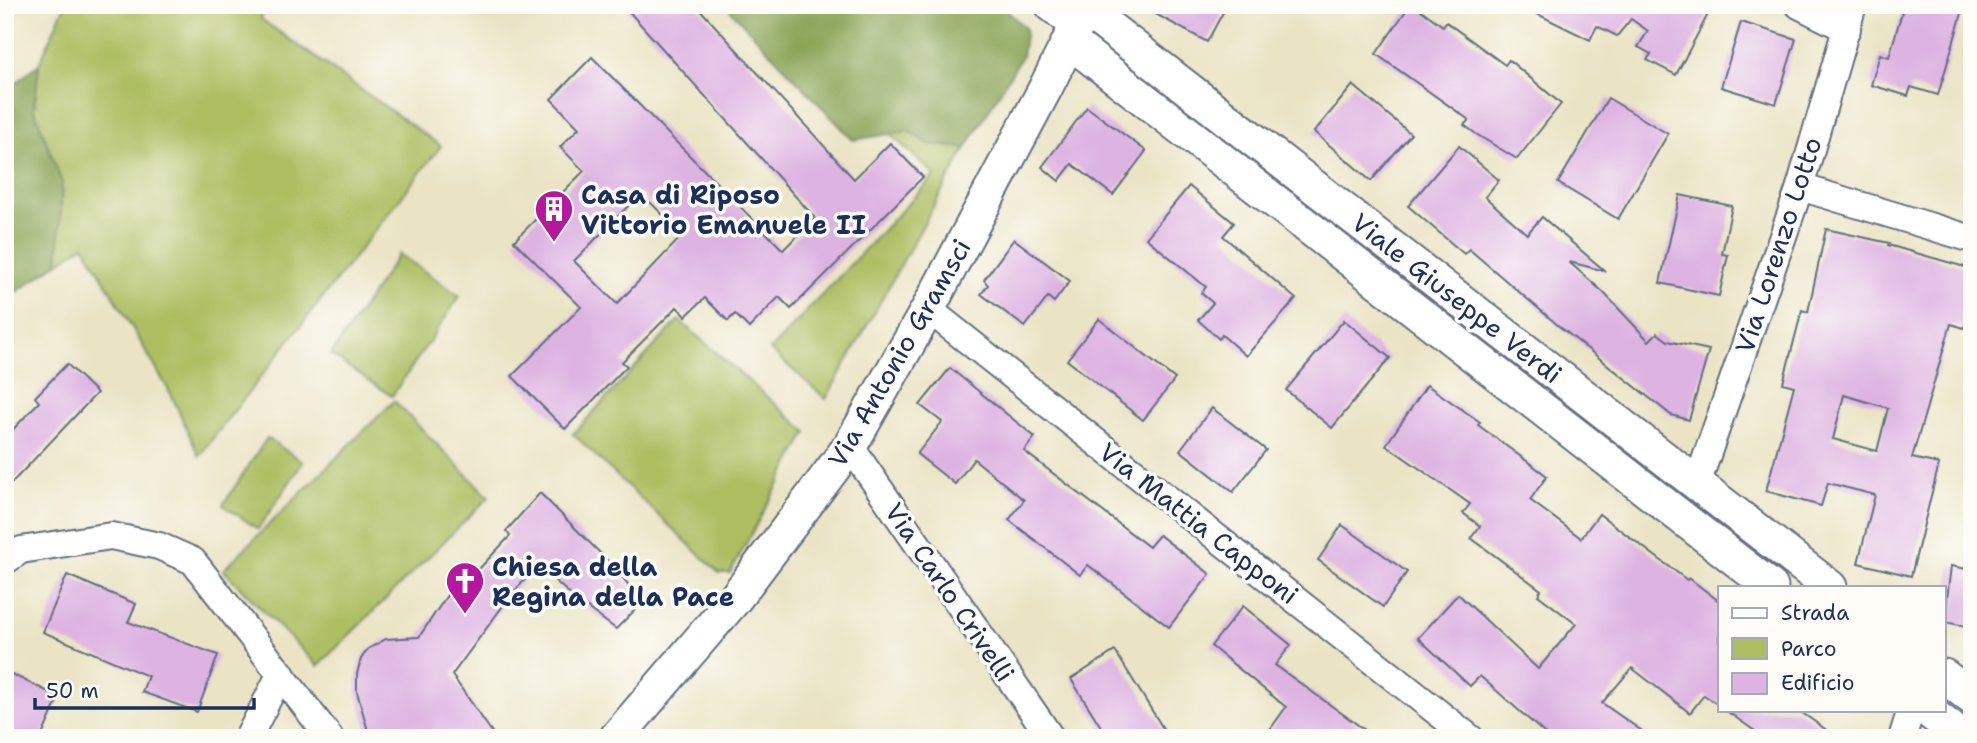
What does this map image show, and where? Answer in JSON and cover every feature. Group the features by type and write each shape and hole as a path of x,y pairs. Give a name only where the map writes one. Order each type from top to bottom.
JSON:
{"street":[{"path":"1799,5 1850,17"},
{"name":"Via Antonio Gramsci","path":"616,738 734,600 850,446 928,309 1074,17"},
{"name":"Viale Giuseppe Verdi","path":"1074,17 1697,484 1828,586"},
{"name":"Viale Giuseppe Verdi","path":"1074,17 1770,586"},
{"name":"Via Lorenzo Lotto","path":"1697,484 1800,187 1850,17"},
{"path":"1800,187 1972,239"},
{"name":"Via Mattia Capponi","path":"928,309 1470,738"},
{"name":"Via Carlo Crivelli","path":"850,446 1051,738"},
{"path":"5,561 21,550 111,536 159,547 193,561 330,738"},
{"path":"248,738 281,673"},
{"path":"1946,678 1972,698"},
{"path":"1902,738 1910,712"},
{"path":"1930,712 1963,738"}],"green space":[{"path":"65,5 265,5 261,19 441,146 199,456 172,396 84,245 58,263 62,183 34,109 39,64"},
{"path":"730,5 1001,5 1026,29 1022,56 966,148 929,144 908,131 853,140 729,9"},
{"path":"39,64 34,109 62,183 58,263 5,300 5,92"},
{"path":"908,131 929,144 966,148 826,399 770,350 935,175 889,133"},
{"path":"399,254 460,296 392,396 331,355"},
{"path":"679,320 807,432 730,573 719,573 573,434"},
{"path":"394,401 489,497 318,666 223,570"},
{"path":"267,438 303,462 258,529 223,505"}],"building":[{"name":"Casa di Riposo Vittorio Emanuele II","path":"623,5 696,5 854,179 890,143 923,177 791,309 779,297 749,328 735,314 728,321 705,298 686,316 677,307 622,362 627,366 565,429 512,376 581,307 514,241 584,171 560,147 579,128 551,99 592,57 783,250 815,218","holes":["641,193 683,235 617,304 574,261"]},
{"path":"1139,5 1227,5 1207,42"},
{"path":"1410,5 1414,5 1443,26 1446,22 1505,65 1509,60 1561,104 1517,159 1476,134 1464,125 1469,120 1376,54"},
{"path":"1519,5 1713,5 1676,75 1647,60 1651,54 1638,47 1648,31 1631,19 1617,36 1597,26 1590,40"},
{"path":"1904,5 1947,5 1963,10 1938,95 1911,87 1908,96 1871,85 1880,54 1889,57"},
{"path":"1741,22 1796,39 1776,104 1721,87"},
{"path":"1353,85 1411,134 1371,181 1314,132"},
{"path":"1608,98 1668,134 1618,219 1558,183"},
{"path":"1087,107 1146,151 1113,195 1072,164 1059,181 1042,167"},
{"path":"1459,146 1499,180 1485,197 1527,234 1542,217 1605,271 1569,262 1603,292 1649,341 1657,333 1668,341 1709,350 1689,420 1671,415 1560,327 1469,249 1464,254 1408,206"},
{"path":"1189,186 1234,223 1223,236 1296,299 1246,356 1222,335 1219,339 1198,320 1213,303 1201,293 1206,287 1146,238"},
{"path":"1680,195 1732,206 1722,254 1728,255 1719,296 1660,283"},
{"path":"1826,229 1889,243 1888,245 1972,269 1972,302 1964,328 1951,324 1912,458 1939,464 1911,576 1858,563 1875,495 1828,483 1821,506 1766,491 1794,386 1783,383 1802,310 1808,312","holes":["1844,395 1888,408 1877,451 1833,439"]},
{"path":"1014,239 1070,281 1054,302 1048,297 1025,327 981,294 988,285 984,280"},
{"path":"1099,319 1175,379 1143,420 1067,360"},
{"path":"1344,320 1390,358 1332,428 1286,390"},
{"path":"67,364 97,393 5,490 5,438 39,402 35,397"},
{"path":"950,368 1035,437 1024,451 1149,547 1159,535 1210,574 1169,627 1088,565 1080,575 1009,520 1024,500 974,459 955,484 917,454 942,422 920,405"},
{"path":"1427,385 1480,422 1478,425 1547,476 1530,500 1581,538 1599,514 1718,600 1718,705 1704,695 1690,713 1632,668 1602,703 1652,738 1550,738 1480,676 1470,686 1418,638 1458,594 1538,669 1576,624 1538,595 1541,590 1471,538 1480,526 1463,513 1470,504 1386,445"},
{"path":"1212,408 1266,450 1233,492 1180,450"},
{"name":"Chiesa della Regina della Pace","path":"540,493 612,565 643,602 616,629 575,599 538,565 511,595 452,675 496,738 370,738 357,692 357,674 361,659 368,649 386,639 419,637 452,588 460,595 479,569 510,536 506,531"},
{"path":"1342,525 1407,572 1383,607 1318,560"},
{"path":"1951,566 1972,570 1972,627 1946,622"},
{"path":"67,575 136,604 128,622 218,655 197,712 142,692 148,676 43,632"},
{"path":"1243,606 1291,645 1275,665 1376,738 1264,738 1286,707 1211,646"},
{"path":"1115,651 1169,738 1108,738 1071,679"},
{"path":"5,671 59,697 41,738 19,738 5,731"},
{"path":"1728,712 1801,712 1838,738 1765,738"}],"place":[{"name":"Casa di Riposo Vittorio Emanuele II","path":"554,243"},
{"name":"Chiesa della Regina della Pace","path":"465,615"}]}
